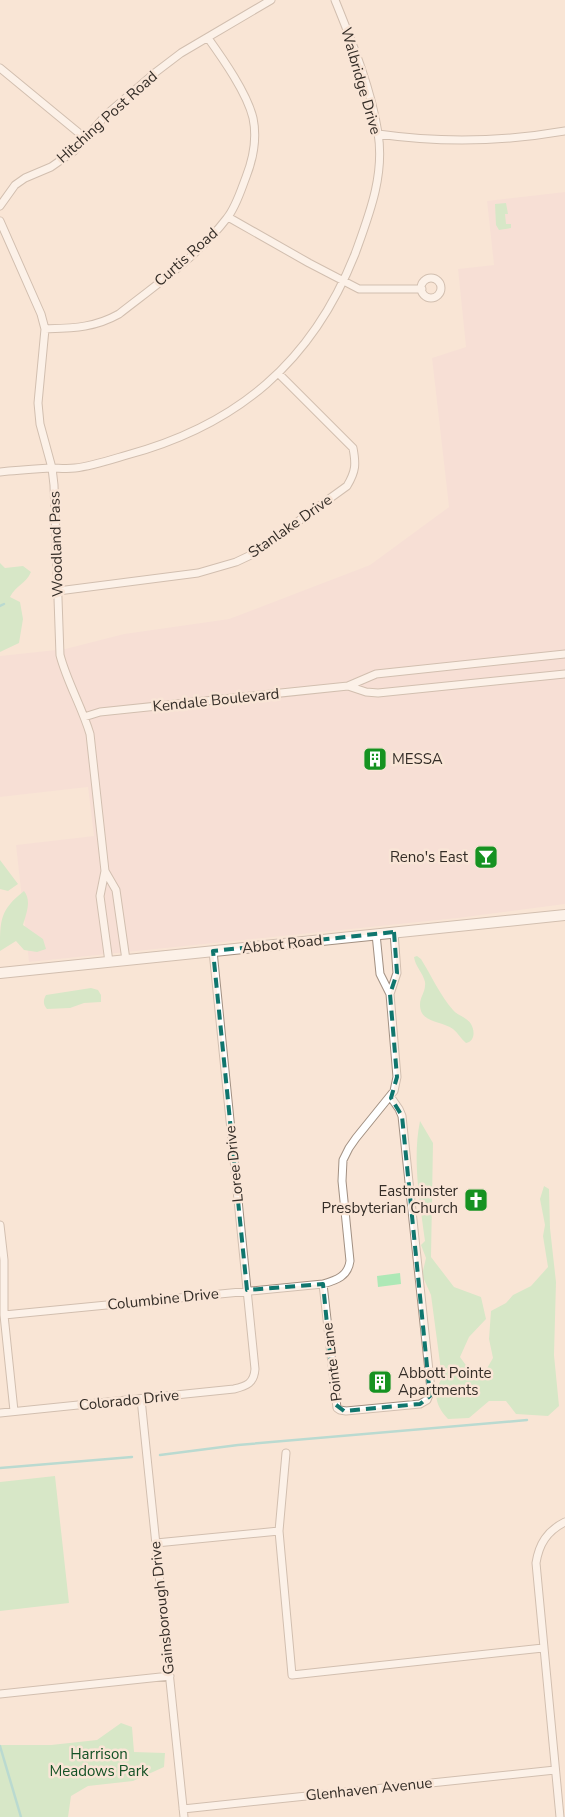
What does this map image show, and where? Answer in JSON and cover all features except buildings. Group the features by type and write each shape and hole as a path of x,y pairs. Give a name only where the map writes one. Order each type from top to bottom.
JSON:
{"main road":[{"name":"Abbot Road","path":"0,973 565,915"}],"street":[{"name":"Hitching Post Road","path":"0,206 15,185 25,178 63,160 106,115 156,72 181,53 271,0"},
{"name":"Walbridge Drive","path":"0,472 76,468 156,447 192,433 228,413 262,388 278,374 321,322 343,281 374,199 378,182 378,134 363,77 335,0"},
{"name":"Curtis Road","path":"45,329 87,326 104,322 119,314 202,245 228,217 249,169 254,128 246,100 208,38"},
{"path":"0,68 85,138"},
{"path":"378,134 426,140 474,141 521,138 565,131"},
{"path":"228,217 359,289 422,289"},
{"name":"Woodland Pass","path":"0,221 41,314 45,329 38,403 41,430 52,468 60,655 64,672 90,734 106,871 100,896 109,962"},
{"name":"Stanlake Drive","path":"58,591 198,573 236,562 253,554 347,486 354,474 353,448 278,374"},
{"name":"Kendale Boulevard","path":"84,717 100,712 348,686 376,674 565,654"},
{"name":"Kendale Boulevard","path":"348,686 378,693 565,674"},
{"name":"Woodland Pass","path":"106,871 116,890 126,960"},
{"path":"390,994 397,973 394,932"},
{"path":"323,1284 338,1279 349,1269 350,1261 342,1181 345,1153 390,1096 395,1088 397,1076 390,994 380,974 376,934"},
{"name":"Loree Drive","path":"213,951 248,1290 255,1369 254,1377"},
{"name":"Pointe Lane","path":"323,1284 337,1408 346,1411 420,1404 427,1400 431,1390 402,1116 400,1109 390,1096"},
{"path":"0,1224 4,1260 4,1315 14,1411"},
{"name":"Columbine Drive","path":"4,1315 323,1284"},
{"name":"Colorado Drive","path":"0,1413 244,1387 254,1377"},
{"name":"Gainsborough Drive","path":"141,1399 183,1813"},
{"path":"286,1453 279,1531 292,1675 543,1648"},
{"path":"560,1817 536,1564 543,1540 552,1530 565,1522"},
{"path":"156,1543 279,1531"},
{"path":"0,1694 170,1676"},
{"name":"Glenhaven Avenue","path":"183,1813 555,1770"}],"highlighted area":[{"path":"394,932 397,973 390,994 397,1077 391,1098 402,1116 430,1396 420,1404 344,1411 335,1404 323,1284 247,1290 213,951"}],"shaded area":[{"path":"565,192 565,904 458,918 29,962 16,845 94,836 88,787 0,797 0,656 65,649 124,634 229,619 370,565 449,507 432,358 466,347 458,269 494,265 487,201"}],"green space":[{"path":"506,203 508,214 505,214 506,224 511,224 511,228 499,230 496,225 495,204"},
{"path":"0,563 5,568 23,566 31,572 10,597 20,602 23,619 19,643 0,652"},
{"path":"0,860 18,884 8,891 0,889"},
{"path":"24,891 28,903 23,925 43,939 46,949 37,952 24,950 16,941 0,951 0,931 3,916 10,904"},
{"path":"417,956 421,959 448,1004 471,1024 473,1038 469,1042 466,1043 453,1029 432,1021 421,1011 420,1002 425,989 425,982 414,957"},
{"path":"91,988 98,990 101,995 101,1002 84,1003 70,1008 47,1009 45,1006 46,995"},
{"path":"420,1121 433,1143 431,1257 454,1287 481,1297 486,1319 469,1337 460,1357 468,1368 486,1370 493,1358 489,1339 491,1311 506,1303 513,1295 531,1286 548,1267 543,1236 545,1225 540,1199 544,1186 549,1189 550,1228 556,1282 554,1355 559,1406 548,1416 516,1414 506,1401 489,1401 469,1418 448,1419 438,1405 436,1395 442,1378 431,1295 422,1275 426,1258 421,1245 425,1241 417,1166"},
{"path":"400,1273 401,1284 378,1287 377,1276"},
{"path":"55,1476 69,1603 0,1611 0,1482"},
{"name":"Harrison Meadows Park","path":"121,1723 132,1727 134,1752 165,1753 164,1767 133,1781 88,1786 71,1796 68,1817 0,1817 0,1745 51,1745 97,1740"}],"waterway":[{"path":"0,606 4,604"},
{"path":"160,1455 238,1445 527,1420"},
{"path":"0,1468 132,1457"},
{"path":"0,1746 21,1817"}],"place":[{"name":"MESSA","path":"375,759"},
{"name":"Reno's East","path":"486,857"},
{"name":"Eastminster Presbyterian Church","path":"476,1200"},
{"name":"Abbott Pointe Apartments","path":"380,1382"}]}
